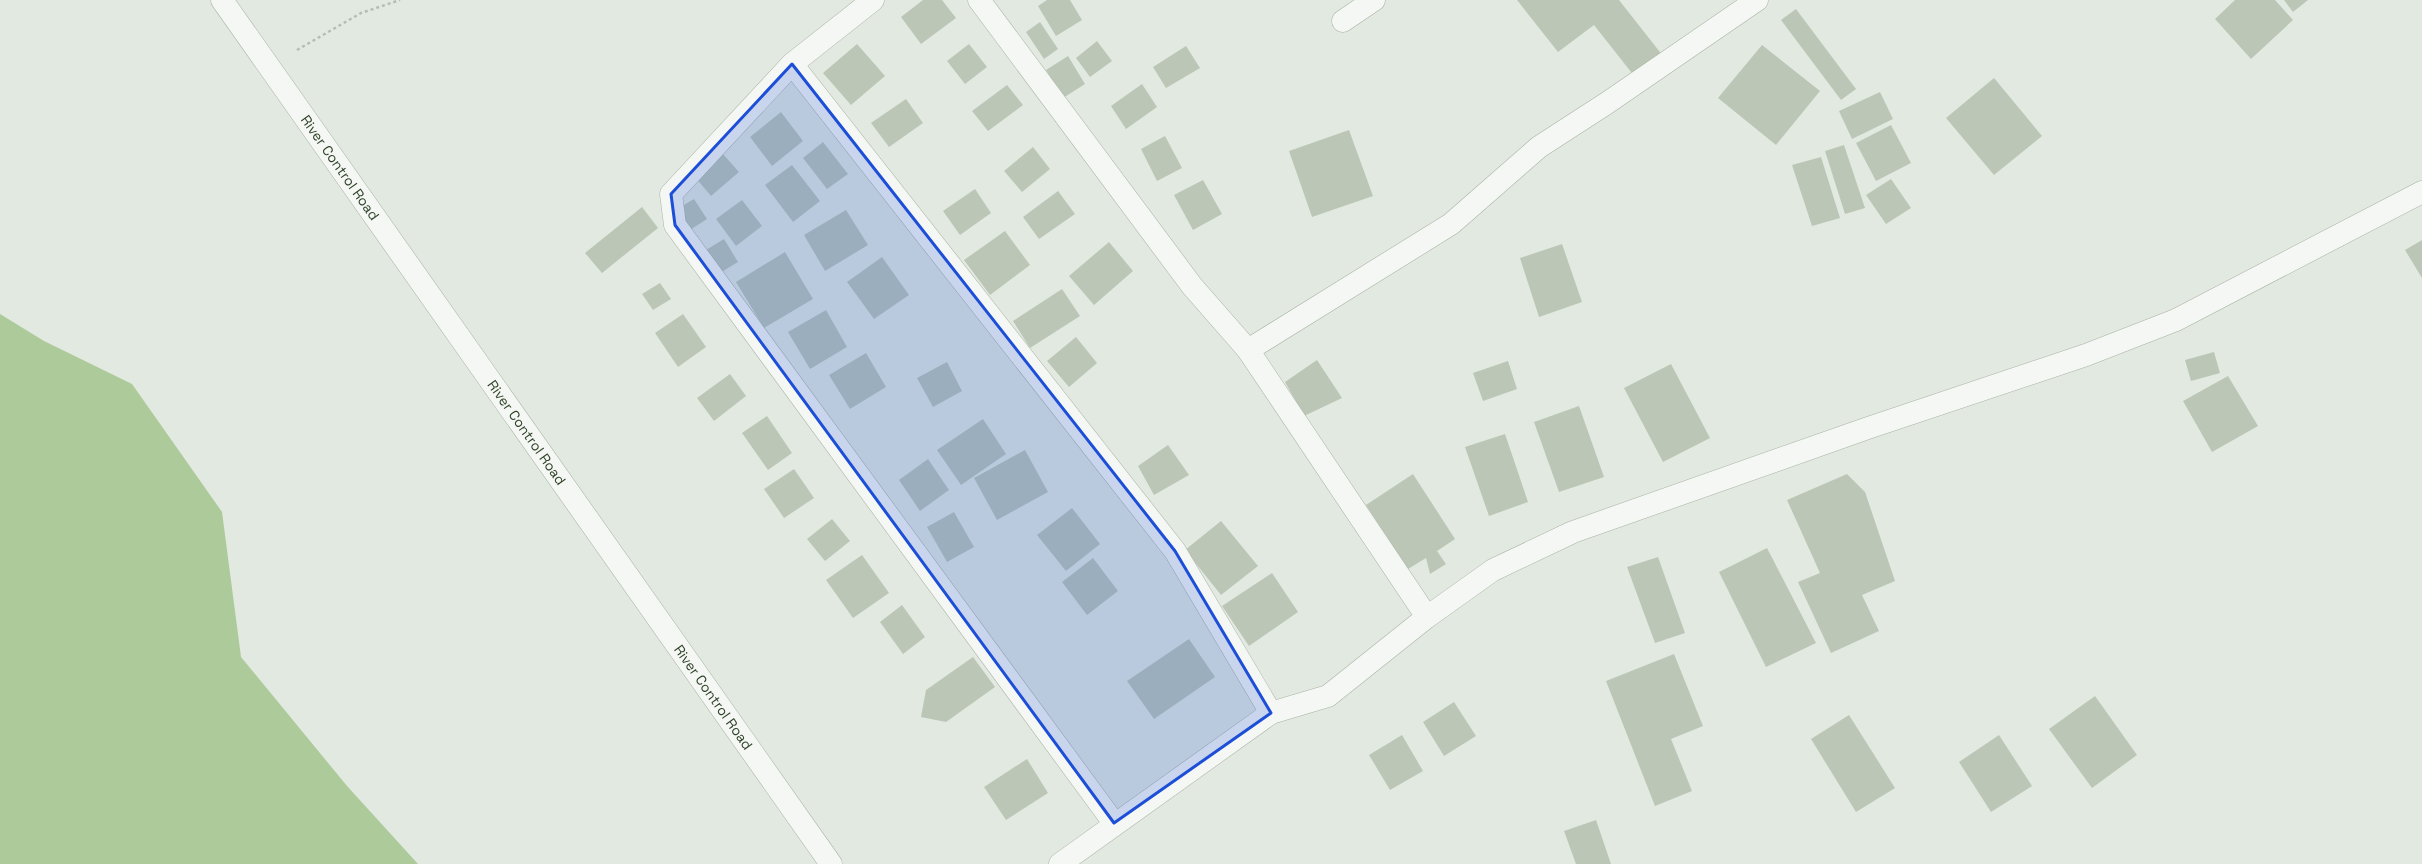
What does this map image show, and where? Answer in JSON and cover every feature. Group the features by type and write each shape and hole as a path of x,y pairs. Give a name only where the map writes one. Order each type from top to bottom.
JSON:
{"street":[{"name":"River Control Road","path":"222,0 831,864"},
{"path":"873,0 792,64 671,194 675,225 1114,823"},
{"path":"979,0 1192,286 1248,350 1427,617"},
{"path":"1343,21 1374,0"},
{"path":"1248,350 1451,224 1540,147 1757,0"},
{"path":"792,64 1175,551 1271,713"},
{"path":"1060,864 1114,823 1163,792 1271,713 1328,696 1427,617 1493,570 1573,532 1868,428 2086,355 2176,320 2422,192"}],"path":[{"path":"268,67 361,13 400,0"}],"highlighted area":[{"path":"792,64 1175,551 1271,713 1114,823 675,225 671,194"}],"shaded area":[{"path":"0,314 44,341 132,384 222,512 241,657 347,786 418,864 0,864"}],"building":[{"path":"923,0 942,0 956,18 921,44 901,17"},
{"path":"1047,0 1070,0 1082,20 1056,36 1038,6"},
{"path":"1517,0 1619,0 1663,56 1635,77 1594,25 1558,52"},
{"path":"2235,0 2275,0 2293,20 2251,59 2215,19"},
{"path":"2284,0 2308,0 2293,12"},
{"path":"1796,9 1856,89 1841,100 1781,20"},
{"path":"1040,22 1058,49 1044,59 1026,32"},
{"path":"1097,41 1112,61 1090,77 1076,58"},
{"path":"857,44 885,76 851,105 823,73"},
{"path":"969,44 987,67 965,84 947,61"},
{"path":"1762,45 1820,91 1776,145 1718,98"},
{"path":"1186,46 1200,68 1166,88 1153,67"},
{"path":"1068,56 1085,84 1063,98 1046,70"},
{"path":"1994,78 2042,136 1994,175 1946,118"},
{"path":"1142,84 1157,107 1126,129 1111,106"},
{"path":"1007,85 1023,105 988,131 972,111"},
{"path":"1880,92 1893,119 1852,139 1839,111"},
{"path":"906,99 923,123 889,147 871,123"},
{"path":"781,112 803,141 772,166 750,137"},
{"path":"1891,125 1911,163 1876,181 1856,143"},
{"path":"1349,130 1373,196 1312,217 1289,151"},
{"path":"1165,136 1182,168 1157,181 1141,149"},
{"path":"823,142 848,174 827,189 803,158"},
{"path":"1844,145 1865,208 1845,214 1825,151"},
{"path":"1033,147 1050,169 1022,192 1004,171"},
{"path":"722,153 739,172 711,196 695,177"},
{"path":"1821,157 1840,218 1812,226 1792,165"},
{"path":"792,165 820,201 793,222 765,185"},
{"path":"1891,179 1911,208 1886,224 1866,195"},
{"path":"1203,180 1222,214 1193,230 1174,195"},
{"path":"975,189 991,213 960,235 943,211"},
{"path":"1058,191 1075,214 1039,239 1023,217"},
{"path":"694,199 707,219 690,230 677,209"},
{"path":"742,200 762,226 736,246 716,219"},
{"path":"642,207 658,228 602,273 585,253"},
{"path":"846,210 868,245 825,271 804,235"},
{"path":"1005,231 1030,265 990,295 964,260"},
{"path":"724,239 738,262 715,276 701,253"},
{"path":"2422,240 2422,278 2405,250"},
{"path":"1109,242 1133,271 1094,305 1069,276"},
{"path":"1562,244 1582,302 1539,317 1520,258"},
{"path":"785,252 813,299 764,328 736,282"},
{"path":"882,257 909,295 874,319 847,282"},
{"path":"660,283 671,299 653,310 642,294"},
{"path":"1062,289 1080,316 1030,348 1013,321"},
{"path":"826,310 847,347 810,369 788,332"},
{"path":"683,314 706,347 678,367 655,333"},
{"path":"1076,337 1097,363 1069,387 1047,361"},
{"path":"2214,352 2220,373 2191,381 2185,360"},
{"path":"866,353 886,387 850,409 829,375"},
{"path":"1317,360 1342,398 1304,416 1285,382"},
{"path":"1508,361 1517,389 1483,401 1473,373"},
{"path":"947,362 962,391 933,407 917,378"},
{"path":"1671,364 1710,438 1663,462 1624,388"},
{"path":"730,374 746,396 714,421 697,398"},
{"path":"2228,376 2258,426 2212,452 2183,401"},
{"path":"1579,406 1604,477 1559,492 1534,422"},
{"path":"767,416 792,453 768,470 742,433"},
{"path":"983,419 1006,454 961,485 937,450"},
{"path":"1505,434 1528,502 1489,516 1465,447"},
{"path":"1168,445 1189,475 1154,495 1138,466"},
{"path":"1025,450 1048,492 997,520 974,478"},
{"path":"928,459 949,490 920,511 899,480"},
{"path":"794,469 814,498 784,518 764,489"},
{"path":"1413,474 1455,539 1437,551 1446,564 1430,574 1426,558 1408,569 1366,505"},
{"path":"1847,474 1865,492 1895,581 1862,595 1879,631 1831,653 1798,582 1820,573 1787,500"},
{"path":"1072,508 1100,544 1066,571 1037,535"},
{"path":"954,512 974,547 947,562 927,527"},
{"path":"832,519 850,541 825,561 807,539"},
{"path":"1221,521 1258,566 1221,595 1185,550"},
{"path":"1767,548 1816,643 1766,667 1719,572"},
{"path":"862,555 889,593 853,618 826,580"},
{"path":"1658,557 1685,633 1655,643 1627,567"},
{"path":"1093,558 1118,591 1087,615 1062,582"},
{"path":"1272,573 1298,612 1249,646 1222,606"},
{"path":"902,605 925,637 903,654 880,622"},
{"path":"1189,639 1215,677 1154,719 1127,681"},
{"path":"1674,654 1703,726 1671,739 1692,791 1655,806 1606,681"},
{"path":"973,657 995,687 946,722 921,717 926,690"},
{"path":"2095,696 2137,755 2092,788 2049,729"},
{"path":"1454,702 1476,736 1444,756 1423,722"},
{"path":"1849,715 1895,788 1856,812 1811,739"},
{"path":"1402,735 1423,771 1390,790 1369,755"},
{"path":"1999,735 2032,786 1991,812 1959,762"},
{"path":"1027,759 1048,793 1006,820 984,787"},
{"path":"1596,820 1611,864 1576,864 1564,831"}]}
